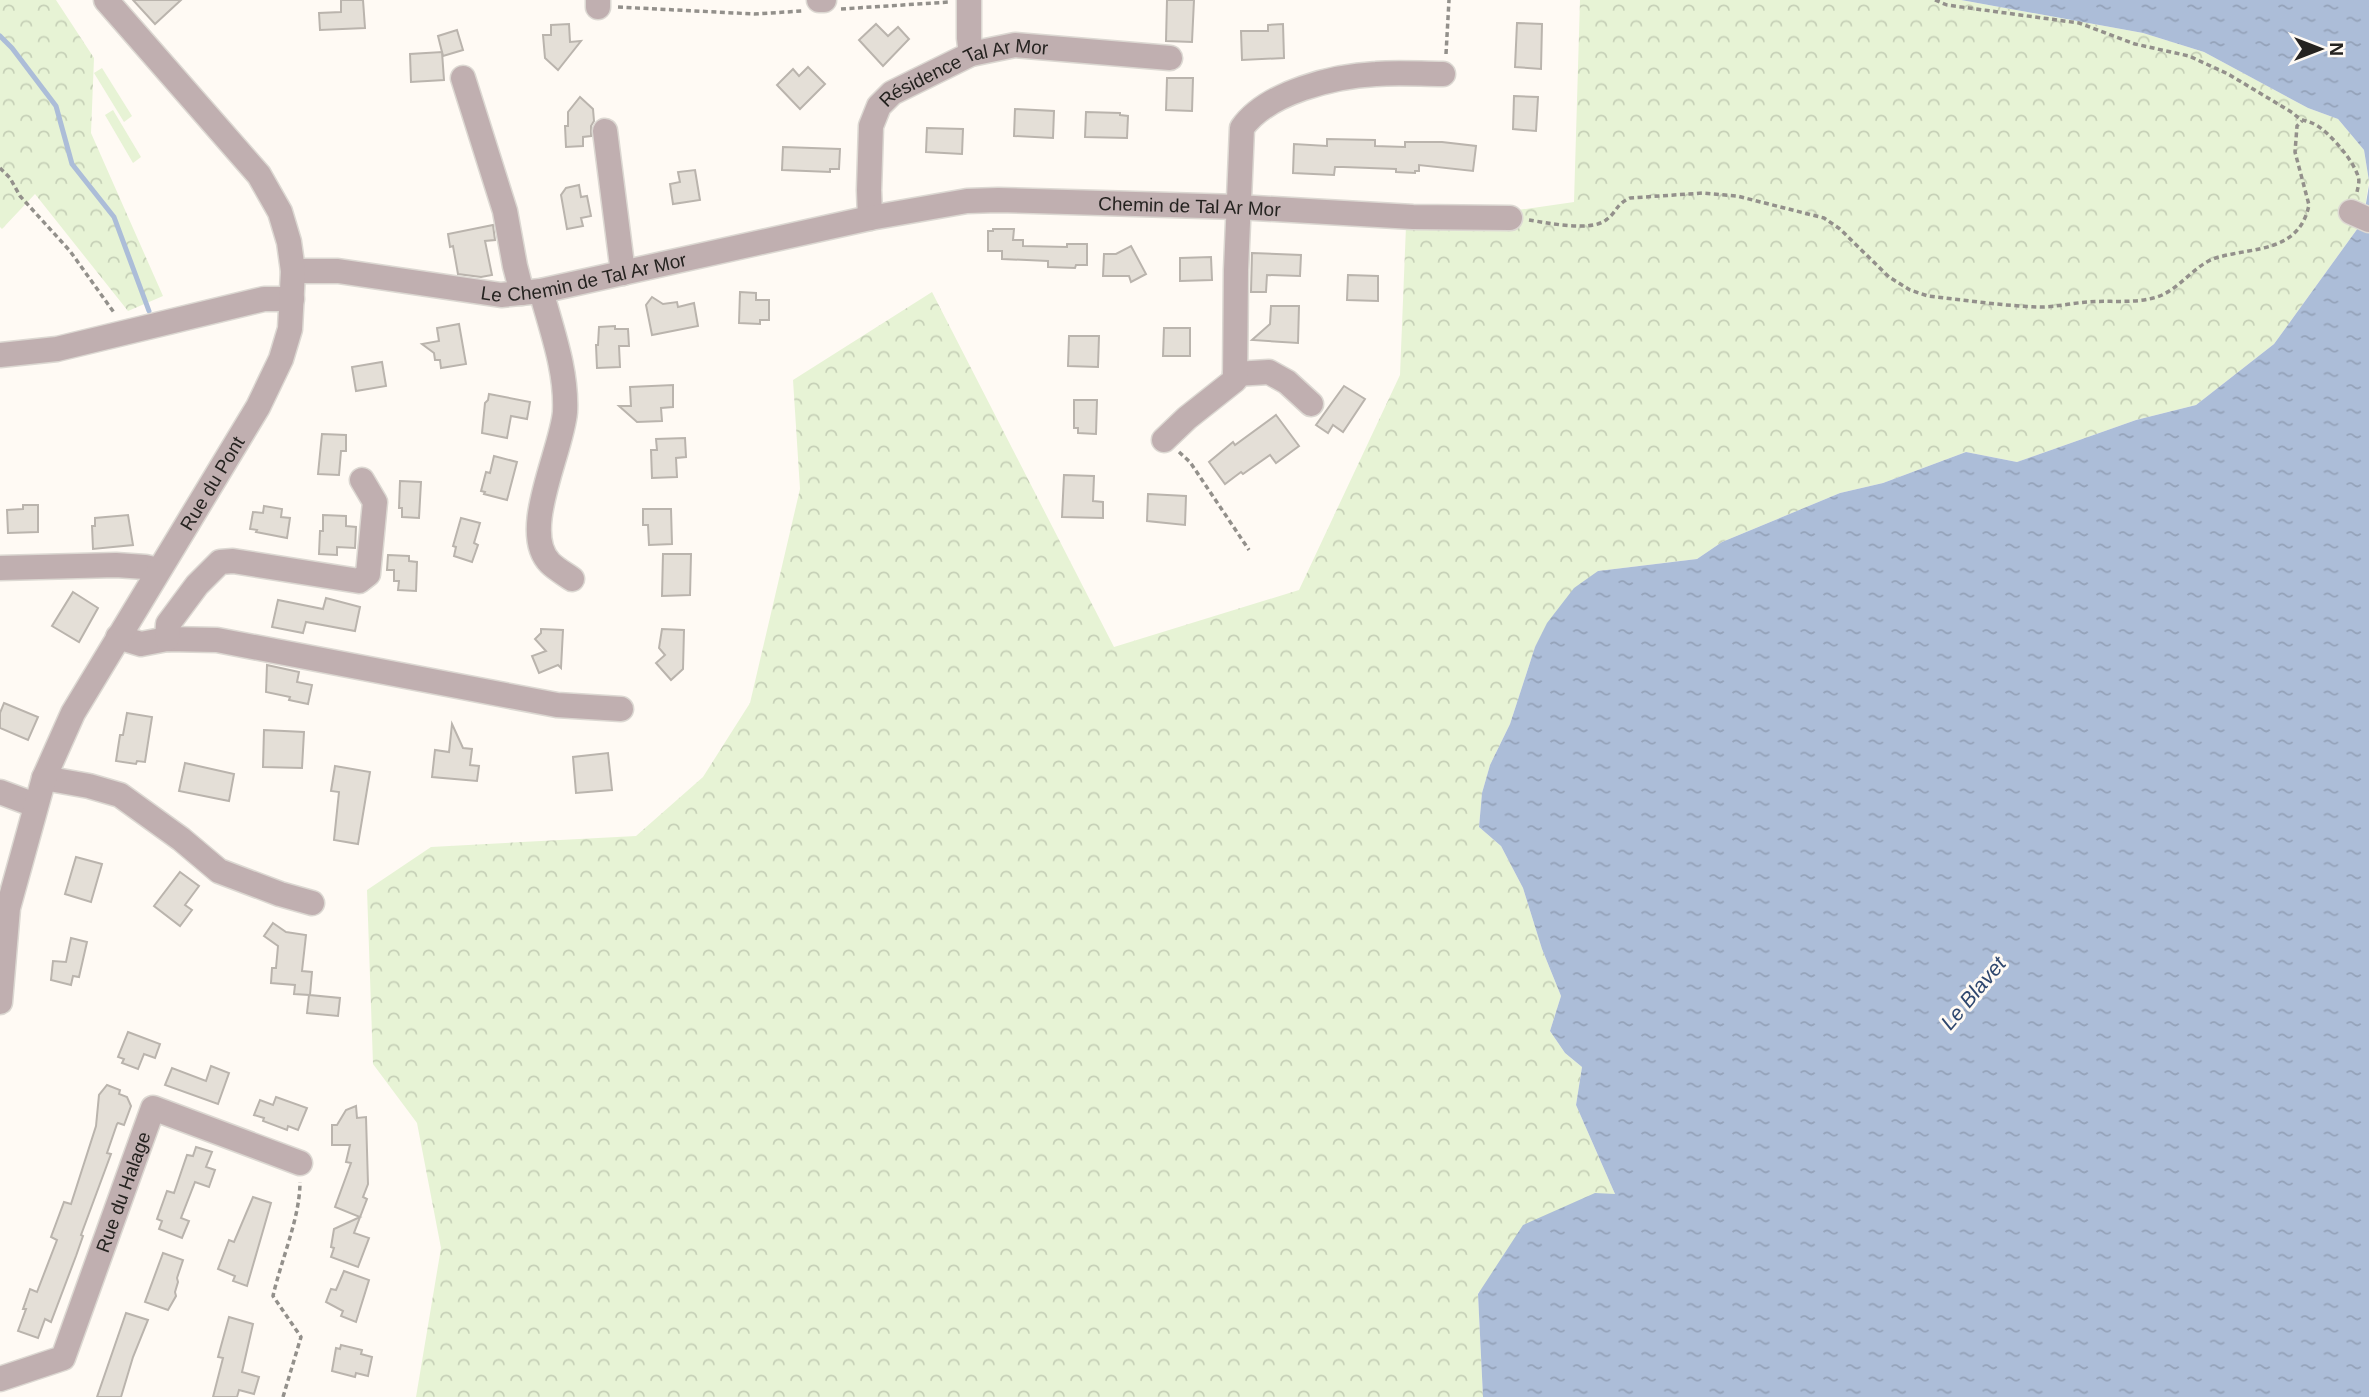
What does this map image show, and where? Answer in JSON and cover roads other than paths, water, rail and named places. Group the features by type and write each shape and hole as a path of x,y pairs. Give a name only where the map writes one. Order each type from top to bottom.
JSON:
{"street":[{"name":"Rue du Pont","path":"0,1002 4,909 44,778 74,713 258,407 290,329 293,271 289,242 280,212 259,175 106,0"},
{"path":"969,1 971,54"},
{"name":"Résidence Tal Ar Mor","path":"870,218 871,126 879,106 892,93 971,54 1015,45 1170,58"},
{"path":"1164,440 1187,418 1236,380 1238,207 1242,128 1251,116 1259,109 1292,93 1327,81 1375,74 1443,74"},
{"path":"464,78 505,211 515,266 532,292 564,375 565,414 541,505 538,537 548,562 572,579"},
{"path":"605,131 623,273"},
{"name":"Chemin de Tal Ar Mor","path":"870,218 967,201 998,200 1510,218"},
{"name":"Le Chemin de Tal Ar Mor","path":"293,271 338,271 501,295 532,292 870,218"},
{"path":"0,355 57,349 232,305 264,299 292,299"},
{"path":"1236,374 1269,372 1287,382 1311,404"},
{"path":"167,639 168,624 197,585 220,562 233,561 359,581 368,574 375,502 362,480"},
{"path":"0,568 116,565 158,570"},
{"path":"118,637 141,644 167,639 217,640 557,705 621,709"},
{"path":"44,778 120,795 181,839 219,871 280,894 313,903"},
{"path":"0,792 35,805"},
{"name":"Rue du Halage","path":"0,1379 64,1358 153,1108 300,1163"}],"water":[{"path":"1961,0 2369,0 2369,181 2364,150 2338,119 2308,108 2204,52 2143,33"},
{"name":"Le Blavet","path":"2369,185 2369,1397 1483,1397 1478,1294 1523,1225 1595,1193 1615,1194 1576,1105 1582,1067 1565,1053 1550,1031 1561,996 1542,949 1523,888 1501,846 1479,827 1482,793 1490,765 1510,724 1535,647 1547,623 1574,588 1598,571 1697,559 1722,542 1840,493 1883,483 1966,452 2017,462 2136,420 2196,405 2274,344 2363,221"}],"waterway":[{"path":"0,36 56,106 72,164 114,217 149,311"}]}
